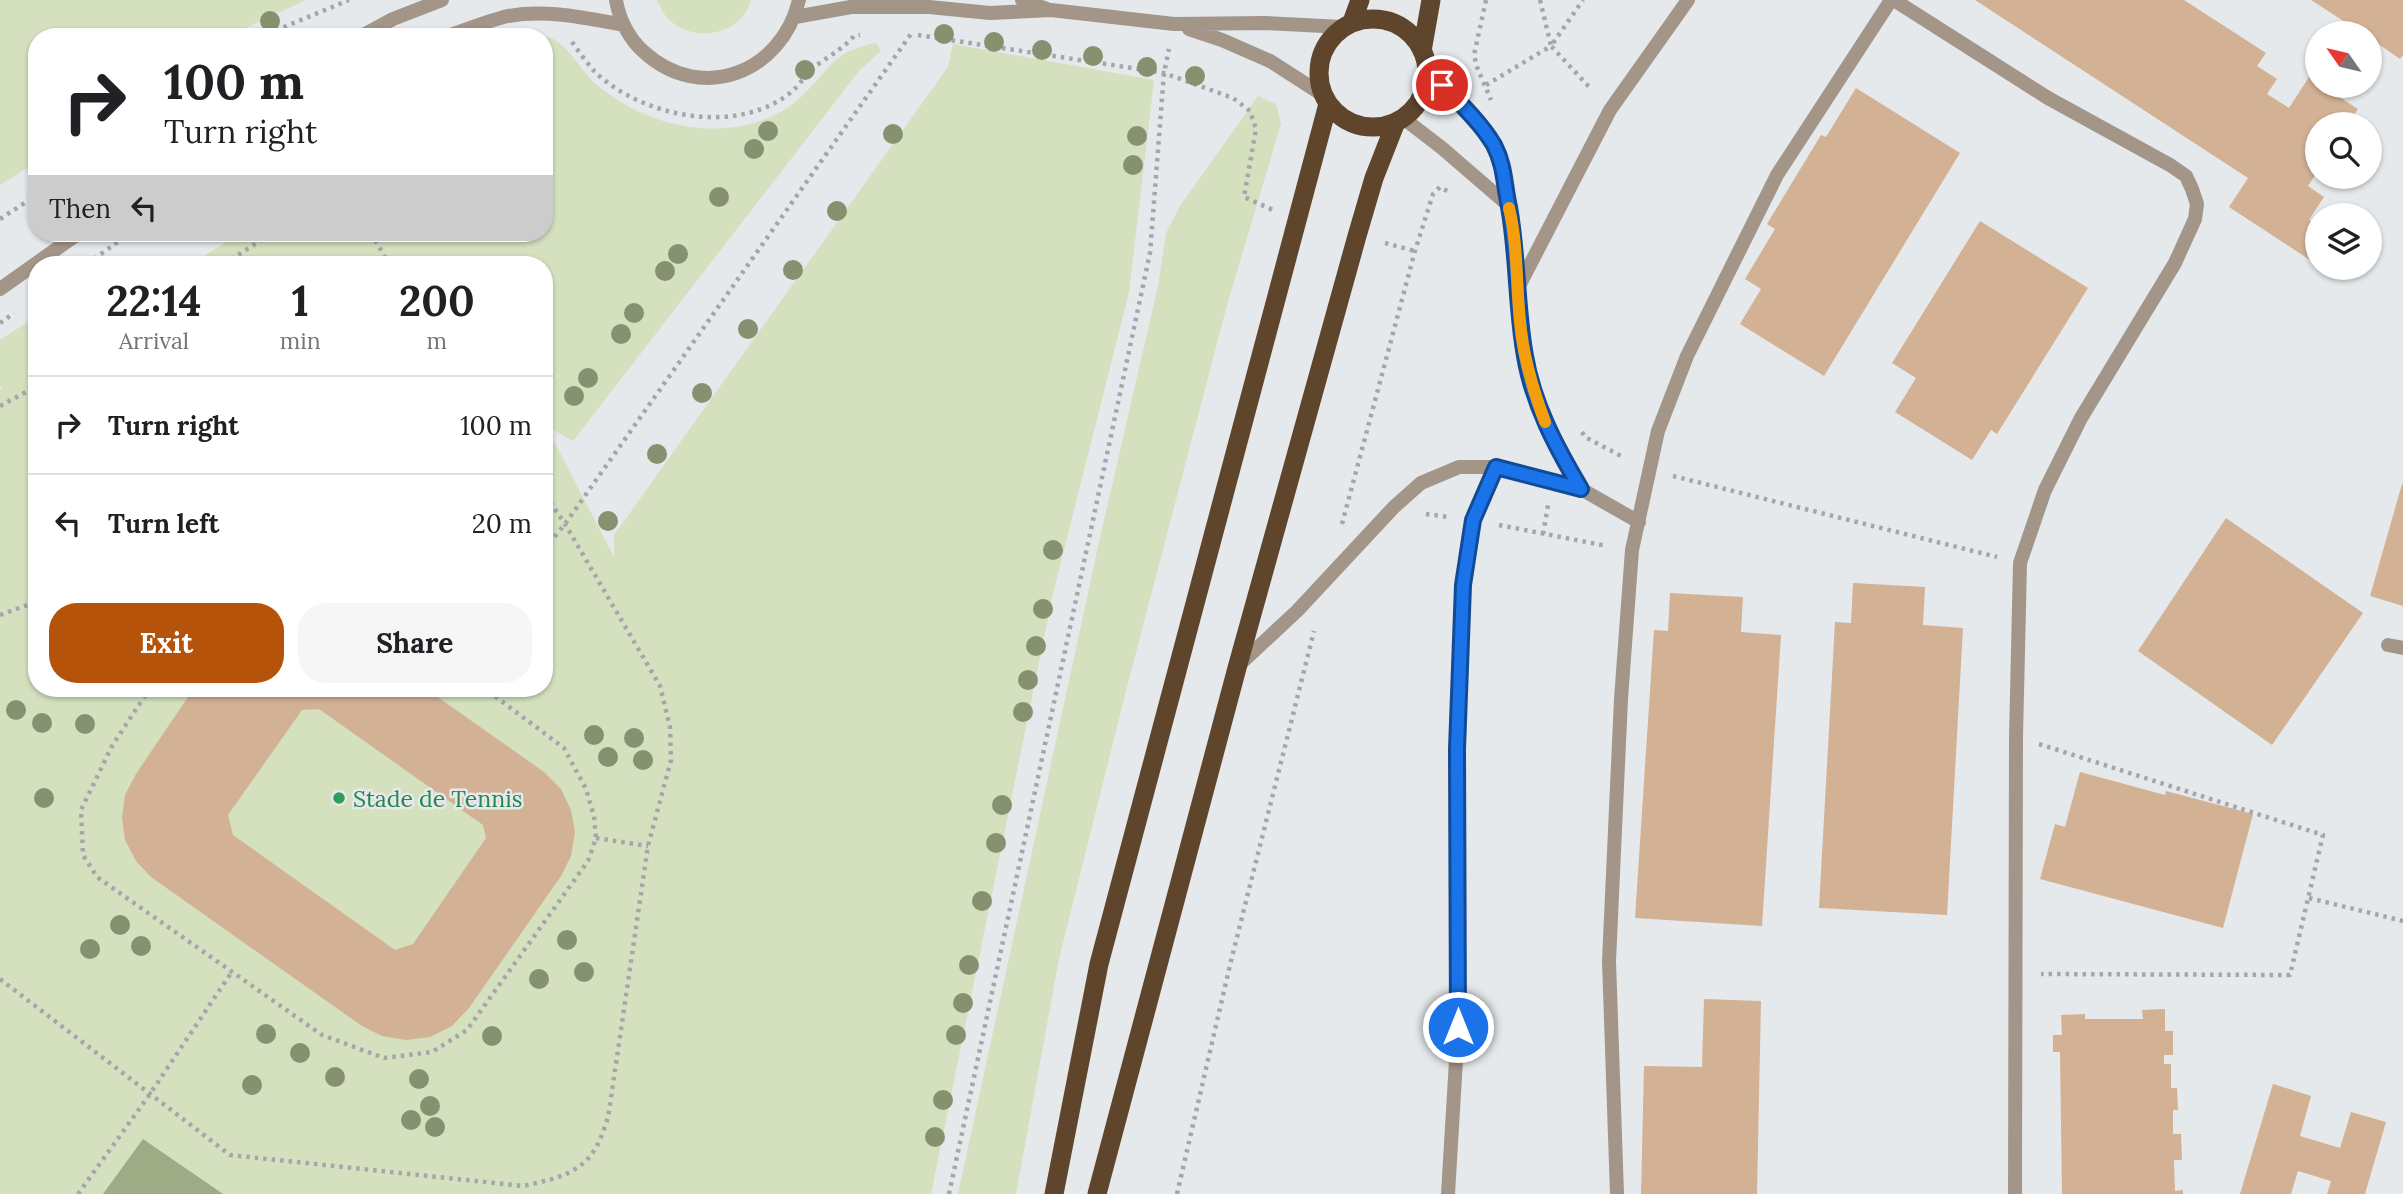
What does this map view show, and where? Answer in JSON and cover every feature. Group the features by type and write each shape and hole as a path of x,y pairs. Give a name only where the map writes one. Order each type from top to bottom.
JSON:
{"highway":[{"path":"1360,0 1347,25 1327,43 1322,52 1318,74 1326,99 1338,115 1366,126 1381,126 1399,120 1421,97 1432,0"},
{"path":"1347,25 1368,19 1385,19 1413,36 1424,60"},
{"path":"1054,1194 1099,964 1326,99"},
{"path":"1097,1194 1237,668 1365,206 1399,120"}],"street":[{"path":"376,28 442,0"},
{"path":"616,0 624,25 636,45 655,62 676,73 700,78 724,77 747,69 767,57 784,38 795,18 799,0"},
{"path":"1021,0 1051,10"},
{"path":"1518,287 1610,110 1688,0"},
{"path":"1618,1194 1609,961 1621,699 1632,550 1658,430 1687,356 1777,175 1892,0 2048,98 2186,176 2197,204 2195,219 2175,263 2081,418 2045,490 2020,564 2016,737 2015,1194"},
{"path":"795,18 851,7 929,7 990,13 1051,10 1174,24 1347,25"},
{"path":"473,28 526,14 563,14 624,25"},
{"path":"1174,24 1222,40 1270,61 1326,99"},
{"path":"1424,60 1493,144 1505,174 1515,239 1525,358 1534,393 1562,458 1581,489"},
{"path":"1399,120 1442,148 1508,205"},
{"path":"47,256 66,242"},
{"path":"0,289 28,269"},
{"path":"1237,668 1297,611 1394,507 1420,483 1459,467 1496,467 1581,489 1639,522"},
{"path":"1448,1194 1458,1027 1457,749 1463,585 1473,520 1496,467"}],"path":[{"path":"282,28 349,0"},
{"path":"1539,0 1551,46 1610,110"},
{"path":"1486,85 1551,46 1583,0"},
{"path":"949,1194 1150,253 1164,73 1174,24"},
{"path":"567,36 596,72 639,101 690,117 716,118 739,116 771,103 789,93 811,69 854,36 873,34"},
{"path":"898,34 1164,73 1233,97 1250,111 1256,129 1244,197 1296,220"},
{"path":"553,539 911,34"},
{"path":"1342,525 1415,251 1433,194 1440,187 1468,202 1485,186"},
{"path":"0,219 28,201"},
{"path":"98,256 118,242"},
{"path":"236,256 258,242"},
{"path":"0,406 28,391"},
{"path":"1650,470 2020,564"},
{"path":"0,979 230,1155 523,1186 562,1177 580,1165 595,1150 608,1118 648,846 671,760 670,727 660,685 553,506"},
{"path":"1421,513 1632,550"},
{"path":"0,615 28,605"},
{"path":"1177,1194 1230,965 1314,630"},
{"path":"144,697 112,746 81,810 83,855 97,877 322,1035 384,1058 432,1052 467,1030 588,860 596,838 594,816 586,789 564,748 496,697"},
{"path":"2015,974 2290,975 2323,835 2016,737"},
{"path":"596,838 648,846"},
{"path":"2309,898 2403,921"},
{"path":"78,1194 150,1094 231,973"}],"green space":[{"path":"0,0 306,0 245,28 28,28 28,168 0,185"},
{"path":"657,0 751,0 736,23 726,29 704,33 683,29 673,23"},
{"path":"553,39 566,49 598,86 627,105 675,124 709,129 738,127 769,118 788,108 834,61 850,51 876,43 881,51 859,71 573,441 553,430 553,256 204,256 226,242 553,242"},
{"path":"953,44 1154,80 1129,292 1053,594 931,1194 0,1194 0,390 3,388 0,387 0,340 28,322 28,697 553,697 553,439 614,557 614,535 948,67"},
{"path":"1258,96 1276,104 1281,124 1227,305 1059,959 1016,1194 958,1194 1099,542 1158,286 1166,233 1180,206"},
{"path":"143,1139 223,1194 103,1194"}],"building":[{"path":"1975,0 2184,0 2266,53 2257,66 2277,79 2267,94 2289,108 2305,83 2305,98 2341,98 2358,109 2356,112 2305,112 2305,189 2312,189 2324,197 2320,203 2305,203 2305,257 2229,207 2248,178"},
{"path":"2311,0 2403,0 2403,55 2400,59 2382,46 2382,21 2343,21"},
{"path":"1856,88 1960,153 1824,376 1740,324 1761,289 1745,279 1775,229 1767,224 1821,135 1826,137"},
{"path":"1980,221 2088,288 1997,434 1991,430 1972,460 1895,412 1916,378 1892,363"},
{"path":"2403,484 2403,606 2370,596"},
{"path":"2226,518 2363,613 2272,745 2138,651"},
{"path":"1853,583 1925,587 1923,625 1963,628 1947,915 1819,908 1835,622 1851,623"},
{"path":"1670,593 1743,597 1741,632 1781,635 1762,926 1635,918 1654,630 1668,631"},
{"path":"188,697 438,697 544,772 561,789 571,810 575,832 571,856 561,876 469,1008 452,1026 430,1037 406,1040 382,1036 362,1026 151,877 136,861 125,840 122,817 125,795","holes":["319,709 483,825 486,838 413,944 395,950 233,835 228,815 302,710"]},
{"path":"2080,772 2165,795 2166,791 2253,814 2223,928 2040,879 2055,824 2065,827"},
{"path":"1704,999 1761,1001 1757,1194 1641,1194 1644,1066 1702,1067"},
{"path":"2165,1009 2165,1031 2173,1031 2173,1055 2164,1055 2164,1064 2171,1064 2171,1088 2177,1088 2178,1110 2173,1110 2173,1134 2181,1134 2182,1160 2174,1160 2175,1191 2183,1190 2183,1194 2062,1194 2060,1052 2053,1052 2053,1035 2062,1035 2061,1015 2085,1014 2085,1019 2143,1019 2142,1010"},
{"path":"2273,1084 2311,1096 2300,1136 2340,1148 2351,1112 2386,1122 2365,1194 2327,1194 2331,1181 2298,1171 2291,1194 2240,1194"}],"slow traffic":[{"path":"1509,208 1515,239 1525,358 1545,422"}],"place":[{"name":"Stade de Tennis","path":"339,798"}],"route":[{"path":"1442,85 1483,131 1503,164 1515,239 1525,358 1546,426 1581,489 1496,467 1473,520 1463,585 1457,749 1458,1027"}]}
